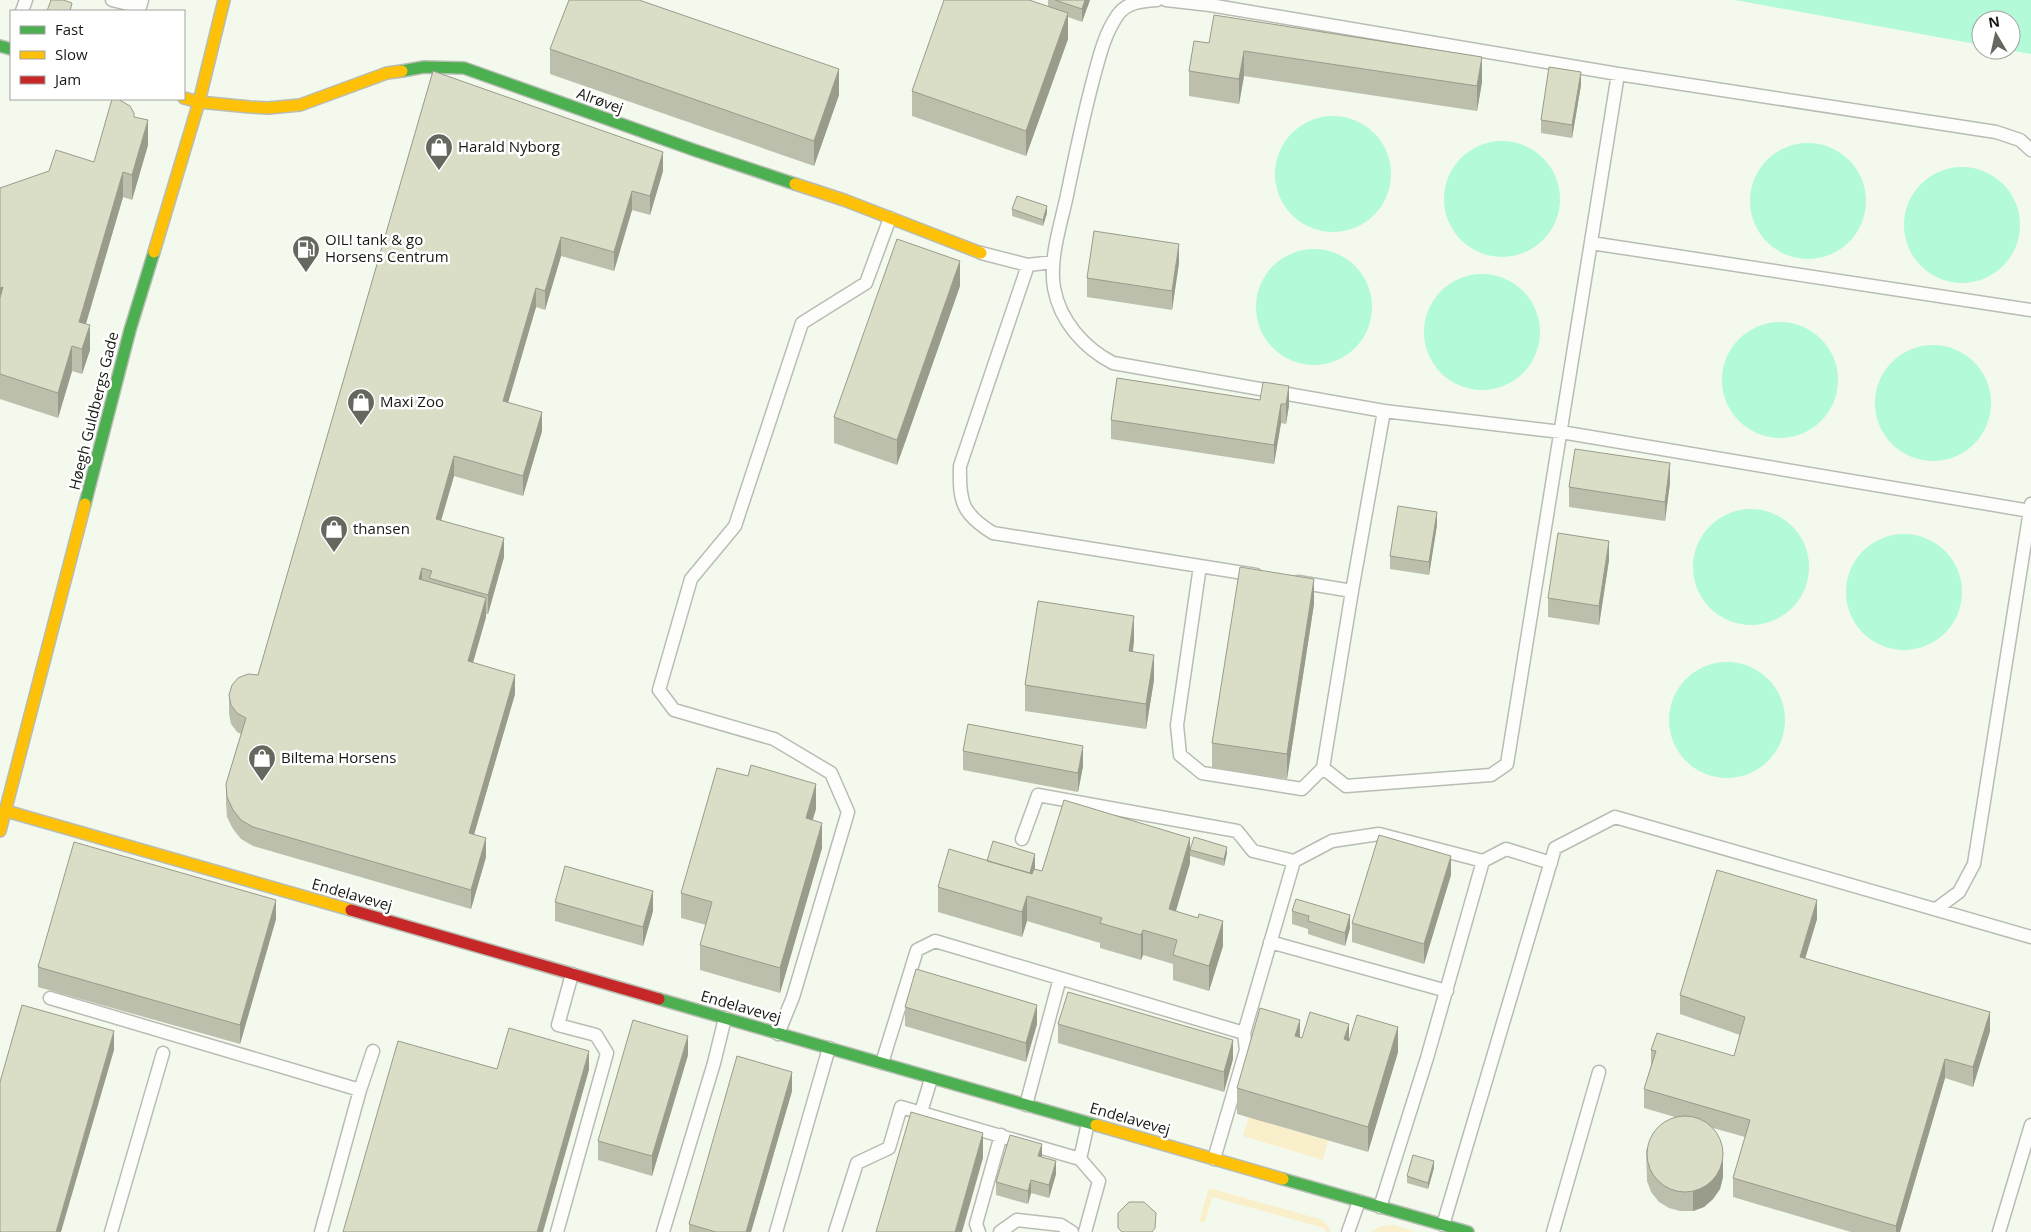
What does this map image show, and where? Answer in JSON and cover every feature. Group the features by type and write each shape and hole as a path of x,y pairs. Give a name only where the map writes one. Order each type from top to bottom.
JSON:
{"street":[{"name":"Høegh Guldbergs Gade","path":"0,831 3,810 130,330 199,102 224,0"},
{"name":"Alrøvej","path":"185,98 199,102 259,108 300,105 387,74 424,67 464,68 684,147 844,200 981,253"},
{"name":"Endelavevej","path":"3,810 882,1063 931,1079 1468,1232"}],"lane":[{"path":"112,0 140,7 142,0"},
{"path":"1157,0 1135,2 1117,15 1102,46 1081,125 1054,262 1054,288 1061,312 1078,338 1101,357 1113,363 1384,411 1561,432 2030,508 1974,864 1959,892 1936,909"},
{"path":"1166,0 1210,5 1618,74 1996,132 2020,140 2031,150"},
{"path":"1323,768 1346,786 1491,775 1507,764 1618,74"},
{"path":"778,1034 793,997 848,812 832,773 774,739 674,710 659,690 691,579 735,526 802,323 866,283 890,218"},
{"path":"1591,243 2031,310"},
{"path":"981,253 1028,265 1054,262"},
{"path":"1028,265 960,466 960,487 966,512 977,523 993,533 1266,577"},
{"path":"1200,566 1177,725 1180,755 1202,773 1302,789 1323,768 1384,411"},
{"path":"1285,580 1352,591"},
{"path":"1022,839 1038,794 1237,831 1253,851 1294,861 1332,841 1378,834 1484,861 1506,849 1551,863"},
{"path":"1443,1225 1555,848 1614,817 2031,937"},
{"path":"1214,1159 1246,1050 1244,1033 1294,861"},
{"path":"1380,1207 1427,1058 1484,861"},
{"path":"882,1063 917,950 935,941 1244,1033"},
{"path":"1270,942 1446,991"},
{"path":"557,1232 607,1053 596,1035 558,1025 572,974"},
{"path":"1026,1105 1060,978"},
{"path":"50,998 360,1090"},
{"path":"663,1232 714,1062 724,1018"},
{"path":"776,1232 829,1048"},
{"path":"322,1232 360,1090 373,1051"},
{"path":"111,1232 164,1053"},
{"path":"1553,1232 1599,1072"},
{"path":"921,1112 931,1079"},
{"path":"835,1232 857,1163 889,1148 901,1107 1080,1159 1099,1181 1085,1232"},
{"path":"1080,1159 1088,1123"},
{"path":"1999,1232 2031,1125"},
{"path":"979,1232 976,1224 1001,1135"},
{"path":"1348,1232 1359,1201"},
{"path":"1000,1232 1017,1220 1072,1232"}],"shaded area":[{"path":"1735,0 2031,0 2031,54 2021,52 2021,10 1971,10 1971,43"},
{"path":"1333,116 1355,121 1374,133 1386,152 1391,174 1386,196 1374,215 1355,227 1333,232 1311,227 1292,215 1280,196 1275,174 1280,152 1292,133 1311,121"},
{"path":"1502,141 1524,146 1543,158 1555,177 1560,199 1555,221 1543,240 1524,252 1502,257 1480,252 1461,240 1449,221 1444,199 1449,177 1461,158 1480,146"},
{"path":"1808,143 1830,148 1849,160 1861,179 1866,201 1861,223 1849,242 1830,254 1808,259 1786,254 1767,242 1755,223 1750,201 1755,179 1767,160 1786,148"},
{"path":"1962,167 1984,172 2003,184 2015,203 2020,225 2015,247 2003,266 1984,278 1962,283 1940,278 1921,266 1909,247 1904,225 1909,203 1921,184 1940,172"},
{"path":"1314,249 1336,254 1355,266 1367,285 1372,307 1367,329 1355,348 1336,360 1314,365 1292,360 1273,348 1261,329 1256,307 1261,285 1273,266 1292,254"},
{"path":"1482,274 1504,279 1523,291 1535,310 1540,332 1535,354 1523,373 1504,385 1482,390 1460,385 1441,373 1429,354 1424,332 1429,310 1441,291 1460,279"},
{"path":"1780,322 1802,327 1821,339 1833,358 1838,380 1833,402 1821,421 1802,433 1780,438 1758,433 1739,421 1727,402 1722,380 1727,358 1739,339 1758,327"},
{"path":"1933,345 1955,350 1974,362 1986,381 1991,403 1986,425 1974,444 1955,456 1933,461 1911,456 1892,444 1880,425 1875,403 1880,381 1892,362 1911,350"},
{"path":"1751,509 1773,514 1792,526 1804,545 1809,567 1804,589 1792,608 1773,620 1751,625 1729,620 1710,608 1698,589 1693,567 1698,545 1710,526 1729,514"},
{"path":"1904,534 1926,539 1945,551 1957,570 1962,592 1957,614 1945,633 1926,645 1904,650 1882,645 1863,633 1851,614 1846,592 1851,570 1863,551 1882,539"},
{"path":"1727,662 1749,667 1768,679 1780,698 1785,720 1780,742 1768,761 1749,773 1727,778 1705,773 1686,761 1674,742 1669,720 1674,698 1686,679 1705,667"},
{"path":"1249,1117 1328,1141 1323,1160 1243,1136"},
{"path":"1209,1188 1323,1220 1330,1229 1330,1232 1326,1232 1324,1228 1212,1197 1205,1222 1199,1222"},
{"path":"1393,1225 1416,1232 1371,1232 1382,1226"}],"building":[{"path":"51,0 63,0 72,3 70,10 47,10"},
{"path":"569,0 639,0 839,69 814,141 550,49"},
{"path":"944,0 1029,0 1068,13 1026,131 912,91"},
{"path":"1055,0 1085,0 1082,9"},
{"path":"1214,15 1482,57 1477,86 1244,51 1239,79 1189,71 1194,41 1209,43"},
{"path":"1549,67 1581,72 1572,125 1541,120"},
{"path":"433,71 663,152 650,196 632,191 614,252 561,237 545,291 536,288 503,401 542,412 523,476 454,456 436,519 504,538 488,595 429,578 432,571 422,568 419,579 486,598 468,661 515,675 469,833 486,838 471,890 253,827 241,820 233,810 227,797 226,784 246,718 237,713 231,705 229,695 232,685 238,678 248,674 258,675"},
{"path":"112,100 120,100 130,106 134,117 148,120 132,175 123,172 79,322 90,325 82,349 72,346 58,393 0,374 0,298 3,287 0,288 0,188 49,171 56,150 94,162"},
{"path":"1017,196 1047,206 1043,220 1012,209"},
{"path":"1094,231 1179,244 1172,291 1087,278"},
{"path":"897,239 960,261 897,440 834,417"},
{"path":"1117,378 1260,400 1263,382 1289,386 1286,404 1281,404 1274,445 1111,420"},
{"path":"1575,449 1670,463 1665,502 1569,487"},
{"path":"1398,506 1437,512 1429,562 1390,556"},
{"path":"1558,533 1609,541 1599,606 1548,598"},
{"path":"1240,567 1314,579 1287,754 1212,743"},
{"path":"1038,601 1134,616 1129,651 1154,655 1146,704 1025,685"},
{"path":"968,724 1083,746 1078,773 963,751"},
{"path":"751,765 816,784 806,818 822,823 780,968 700,945 712,902 681,893 717,768 748,776"},
{"path":"1064,800 1190,838 1169,909 1198,918 1199,914 1223,921 1209,966 1173,955 1177,940 1143,930 1141,935 1100,923 1102,918 1027,896 1022,912 938,887 949,849 1032,874 1034,869 1042,871"},
{"path":"1379,835 1451,856 1424,944 1352,923"},
{"path":"1194,837 1227,847 1224,859 1190,850"},
{"path":"993,841 1035,854 1030,873 987,861"},
{"path":"74,842 276,900 240,1025 38,967"},
{"path":"565,866 653,891 643,927 555,902"},
{"path":"1717,870 1817,900 1800,957 1990,1012 1973,1067 1945,1059 1896,1226 1733,1178 1750,1120 1644,1089 1656,1051 1651,1050 1657,1033 1734,1056 1745,1017 1680,995"},
{"path":"1296,899 1350,915 1345,933 1308,921 1309,916 1292,911"},
{"path":"916,969 1037,1005 1026,1043 905,1007"},
{"path":"1068,992 1233,1040 1224,1072 1058,1024"},
{"path":"22,1005 114,1031 56,1232 0,1232 0,1082"},
{"path":"1260,1008 1300,1020 1295,1036 1302,1038 1310,1012 1349,1024 1344,1039 1349,1041 1357,1015 1398,1027 1368,1127 1237,1088"},
{"path":"633,1020 688,1036 652,1156 598,1141"},
{"path":"509,1028 589,1051 537,1232 343,1232 398,1041 497,1069"},
{"path":"737,1056 792,1072 746,1232 716,1232 689,1224"},
{"path":"911,1112 983,1133 955,1232 876,1232"},
{"path":"1678,1116 1692,1116 1706,1122 1717,1133 1723,1147 1720,1169 1712,1181 1692,1192 1678,1192 1664,1186 1653,1175 1647,1161 1647,1147 1653,1133 1664,1122"},
{"path":"1010,1135 1042,1144 1038,1156 1056,1161 1049,1185 1031,1180 1028,1191 996,1182"},
{"path":"1413,1155 1434,1161 1428,1183 1407,1176"},
{"path":"1129,1202 1144,1202 1156,1213 1155,1228 1152,1232 1122,1232 1118,1228 1118,1213"}],"traffic: fast":[{"path":"0,46 10,49"},
{"path":"402,71 424,67 464,68 795,184"},
{"path":"85,504 130,330 154,252"},
{"path":"659,999 1096,1125"},
{"path":"1283,1179 1468,1232"}],"traffic: slow":[{"path":"154,252 199,102 224,0"},
{"path":"185,98 199,102 250,107 268,108 300,105 387,73 402,71"},
{"path":"795,184 844,200 981,253"},
{"path":"0,831 85,504"},
{"path":"6,811 351,910"},
{"path":"1096,1125 1283,1179"}],"traffic: jam":[{"path":"351,910 659,999"}],"place":[{"name":"Harald Nyborg","path":"439,171"},
{"name":"OIL! tank & go Horsens Centrum","path":"306,273"},
{"name":"Maxi Zoo","path":"361,426"},
{"name":"thansen","path":"334,553"},
{"name":"Biltema Horsens","path":"262,782"}]}
